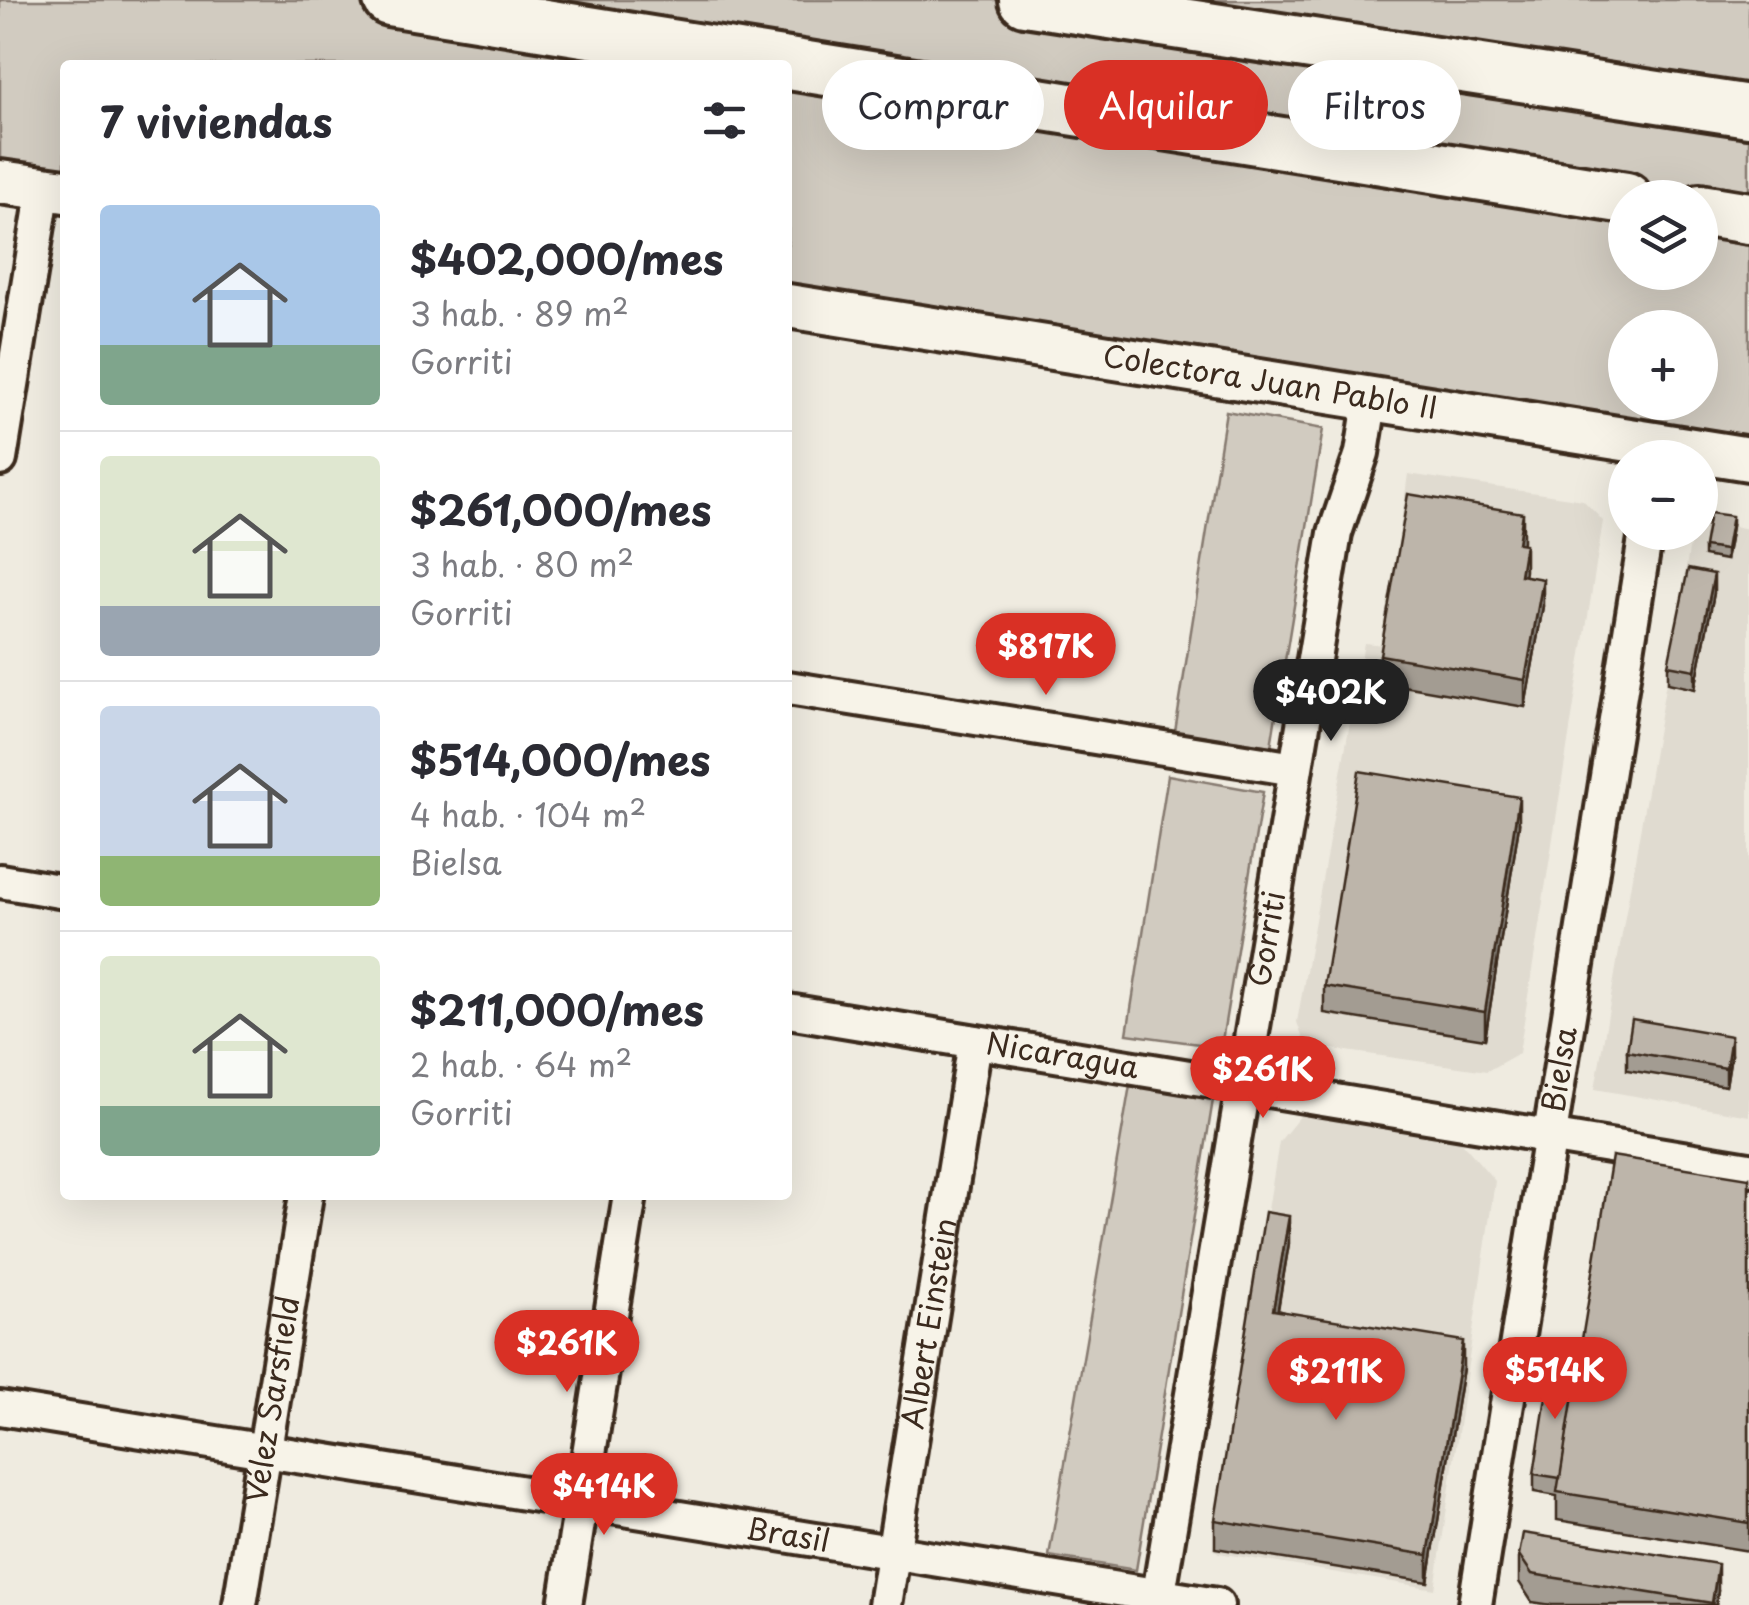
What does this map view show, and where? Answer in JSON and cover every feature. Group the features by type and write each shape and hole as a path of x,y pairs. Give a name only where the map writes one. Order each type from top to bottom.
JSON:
{"highway":[{"path":"389,0 764,60"},
{"path":"1024,0 1749,111"},
{"path":"792,65 1608,195"},
{"path":"1718,213 1749,218"}],"main road":[{"path":"0,182 54,190"},
{"name":"Colectora Juan Pablo II","path":"792,307 1371,396 1608,440"},
{"name":"Colectora Juan Pablo II","path":"1718,456 1749,459"}],"street":[{"path":"0,459 54,190"},
{"name":"Gorriti","path":"1158,1600 1335,533 1362,453 1371,396"},
{"name":"Bielsa","path":"1475,1605 1643,550"},
{"path":"792,689 1295,769"},
{"path":"0,881 60,891"},
{"name":"Nicaragua","path":"792,1012 1749,1169"},
{"name":"Albert Einstein","path":"885,1605 975,1042"},
{"name":"Vélez Sarsfield","path":"240,1605 305,1200"},
{"path":"564,1605 629,1200"},
{"name":"Brasil","path":"0,1408 893,1553 1158,1600 1218,1605"}],"shaded area":[{"path":"0,0 1749,0 1749,459 1718,454 1718,440 1630,440 792,307 792,60 60,60 60,190 0,182"},
{"path":"1226,411 1323,429 1271,746 1175,732"},
{"path":"1408,474 1583,500 1603,521 1519,1053 1487,1071 1305,1045 1297,1022 1364,643 1384,645"},
{"path":"1718,523 1749,529 1749,1116 1595,1089 1689,550 1718,550"},
{"path":"1168,775 1263,792 1221,1047 1127,1034"},
{"path":"1130,1085 1213,1100 1136,1570 1049,1556"},
{"path":"1305,1110 1458,1138 1495,1181 1435,1589 1213,1549 1279,1142"}],"building":[{"path":"1408,494 1523,513 1518,543 1525,544 1520,575 1543,579 1525,680 1380,655"},
{"path":"1718,514 1732,516 1726,550 1718,549"},
{"path":"1688,569 1714,574 1695,670 1668,665"},
{"path":"1359,771 1519,797 1485,1012 1324,986"},
{"path":"1632,1019 1731,1036 1726,1068 1627,1051"},
{"path":"1612,1156 1749,1178 1749,1523 1557,1492"},
{"path":"1265,1212 1289,1216 1273,1310 1463,1341 1428,1555 1215,1520"},
{"path":"1551,1365 1577,1369 1560,1478 1534,1474"},
{"path":"1523,1533 1718,1564 1712,1603 1532,1574 1519,1555"}]}
